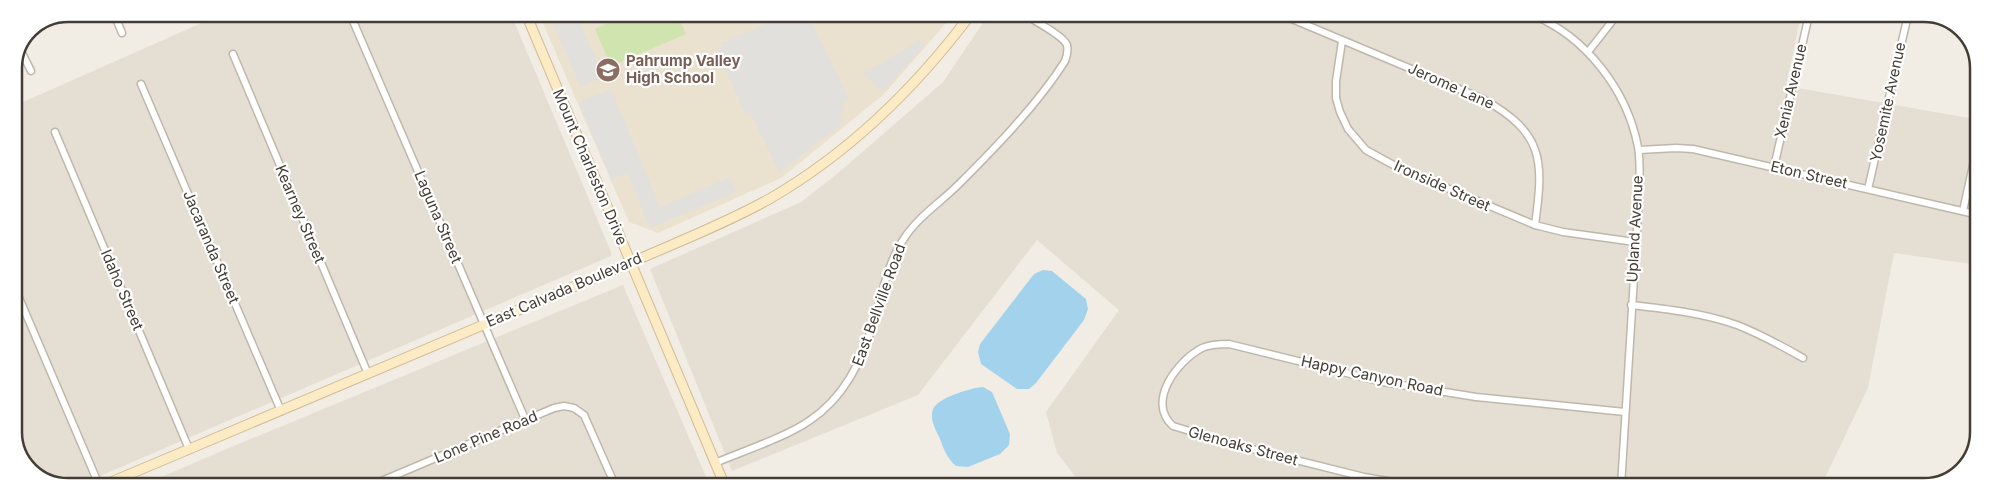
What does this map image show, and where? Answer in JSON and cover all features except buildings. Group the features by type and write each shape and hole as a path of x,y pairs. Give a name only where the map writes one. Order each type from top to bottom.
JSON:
{"main road":[{"name":"Mount Charleston Drive","path":"529,22 722,478"},
{"name":"East Calvada Boulevard","path":"121,478 630,263 746,211 798,181 851,141 887,110 923,74 965,22"}],"street":[{"path":"117,22 122,33"},
{"name":"Laguna Street","path":"353,22 525,419"},
{"name":"East Bellville Road","path":"715,463 808,422 846,386 865,350 889,271 904,237 920,219 957,186 1001,142 1065,61 1067,45 1062,38 1036,22"},
{"name":"Jerome Lane","path":"1298,22 1483,99 1514,119 1530,140 1537,155 1540,186 1535,224"},
{"name":"Upland Avenue","path":"1545,22 1569,36 1588,52 1604,71 1618,93 1638,150 1639,197 1621,478"},
{"path":"1588,52 1612,22"},
{"name":"Xenia Avenue","path":"1774,167 1806,22"},
{"name":"Yosemite Avenue","path":"1868,189 1906,22"},
{"name":"Ironside Street","path":"1342,41 1336,81 1336,98 1348,129 1366,150 1396,167 1535,224 1563,232 1635,242"},
{"name":"Kearney Street","path":"233,54 368,374"},
{"path":"24,57 31,71"},
{"name":"Jacaranda Street","path":"141,84 280,411"},
{"name":"Idaho Street","path":"55,132 189,449"},
{"name":"Eton Street","path":"1638,150 1693,149 1970,213"},
{"path":"1962,211 1970,177"},
{"path":"1631,305 1708,316 1738,325 1767,338 1803,358"},
{"path":"23,306 96,478"},
{"name":"Happy Canyon Road","path":"1163,414 1164,395 1177,369 1204,347 1217,344 1229,344 1392,383 1476,397 1625,412"},
{"name":"Lone Pine Road","path":"388,478 525,419 564,406 574,408 584,415 612,478"},
{"name":"Glenoaks Street","path":"1163,414 1173,426 1209,438 1375,478"}],"shaded area":[{"path":"204,22 514,22 611,252 611,256 95,478 59,477 40,468 34,462 23,441 22,102"},
{"path":"542,22 947,22 884,94 781,178 658,233 629,222"},
{"path":"553,22 580,22 604,77 581,87"},
{"path":"770,22 812,22 849,99 842,103 845,109 839,118 844,122 779,172 751,114 745,114 717,50 723,46 721,43"},
{"path":"984,22 1800,22 1786,86 1970,118 1970,264 1894,253 1868,388 1825,478 1077,478 1057,453 1046,412 1119,310 1037,240 918,395 732,471 650,269 801,202 837,174 943,82"},
{"path":"919,40 924,46 882,92 863,72 877,66"},
{"path":"611,89 660,207 730,177 736,192 650,228 628,173 611,180 579,102"},
{"path":"623,285 707,478 159,478"}],"green space":[{"path":"611,22 681,22 686,34 611,66 595,29"}],"water":[{"path":"1043,270 1052,271 1086,299 1088,309 1084,320 1036,383 1029,389 1017,389 981,364 978,352 980,344 1034,274"},
{"path":"983,387 992,392 1010,434 1009,445 1000,454 968,467 956,466 946,454 932,421 933,409 948,397 963,391"}],"place":[{"name":"Pahrump Valley High School","path":"608,70"}]}
